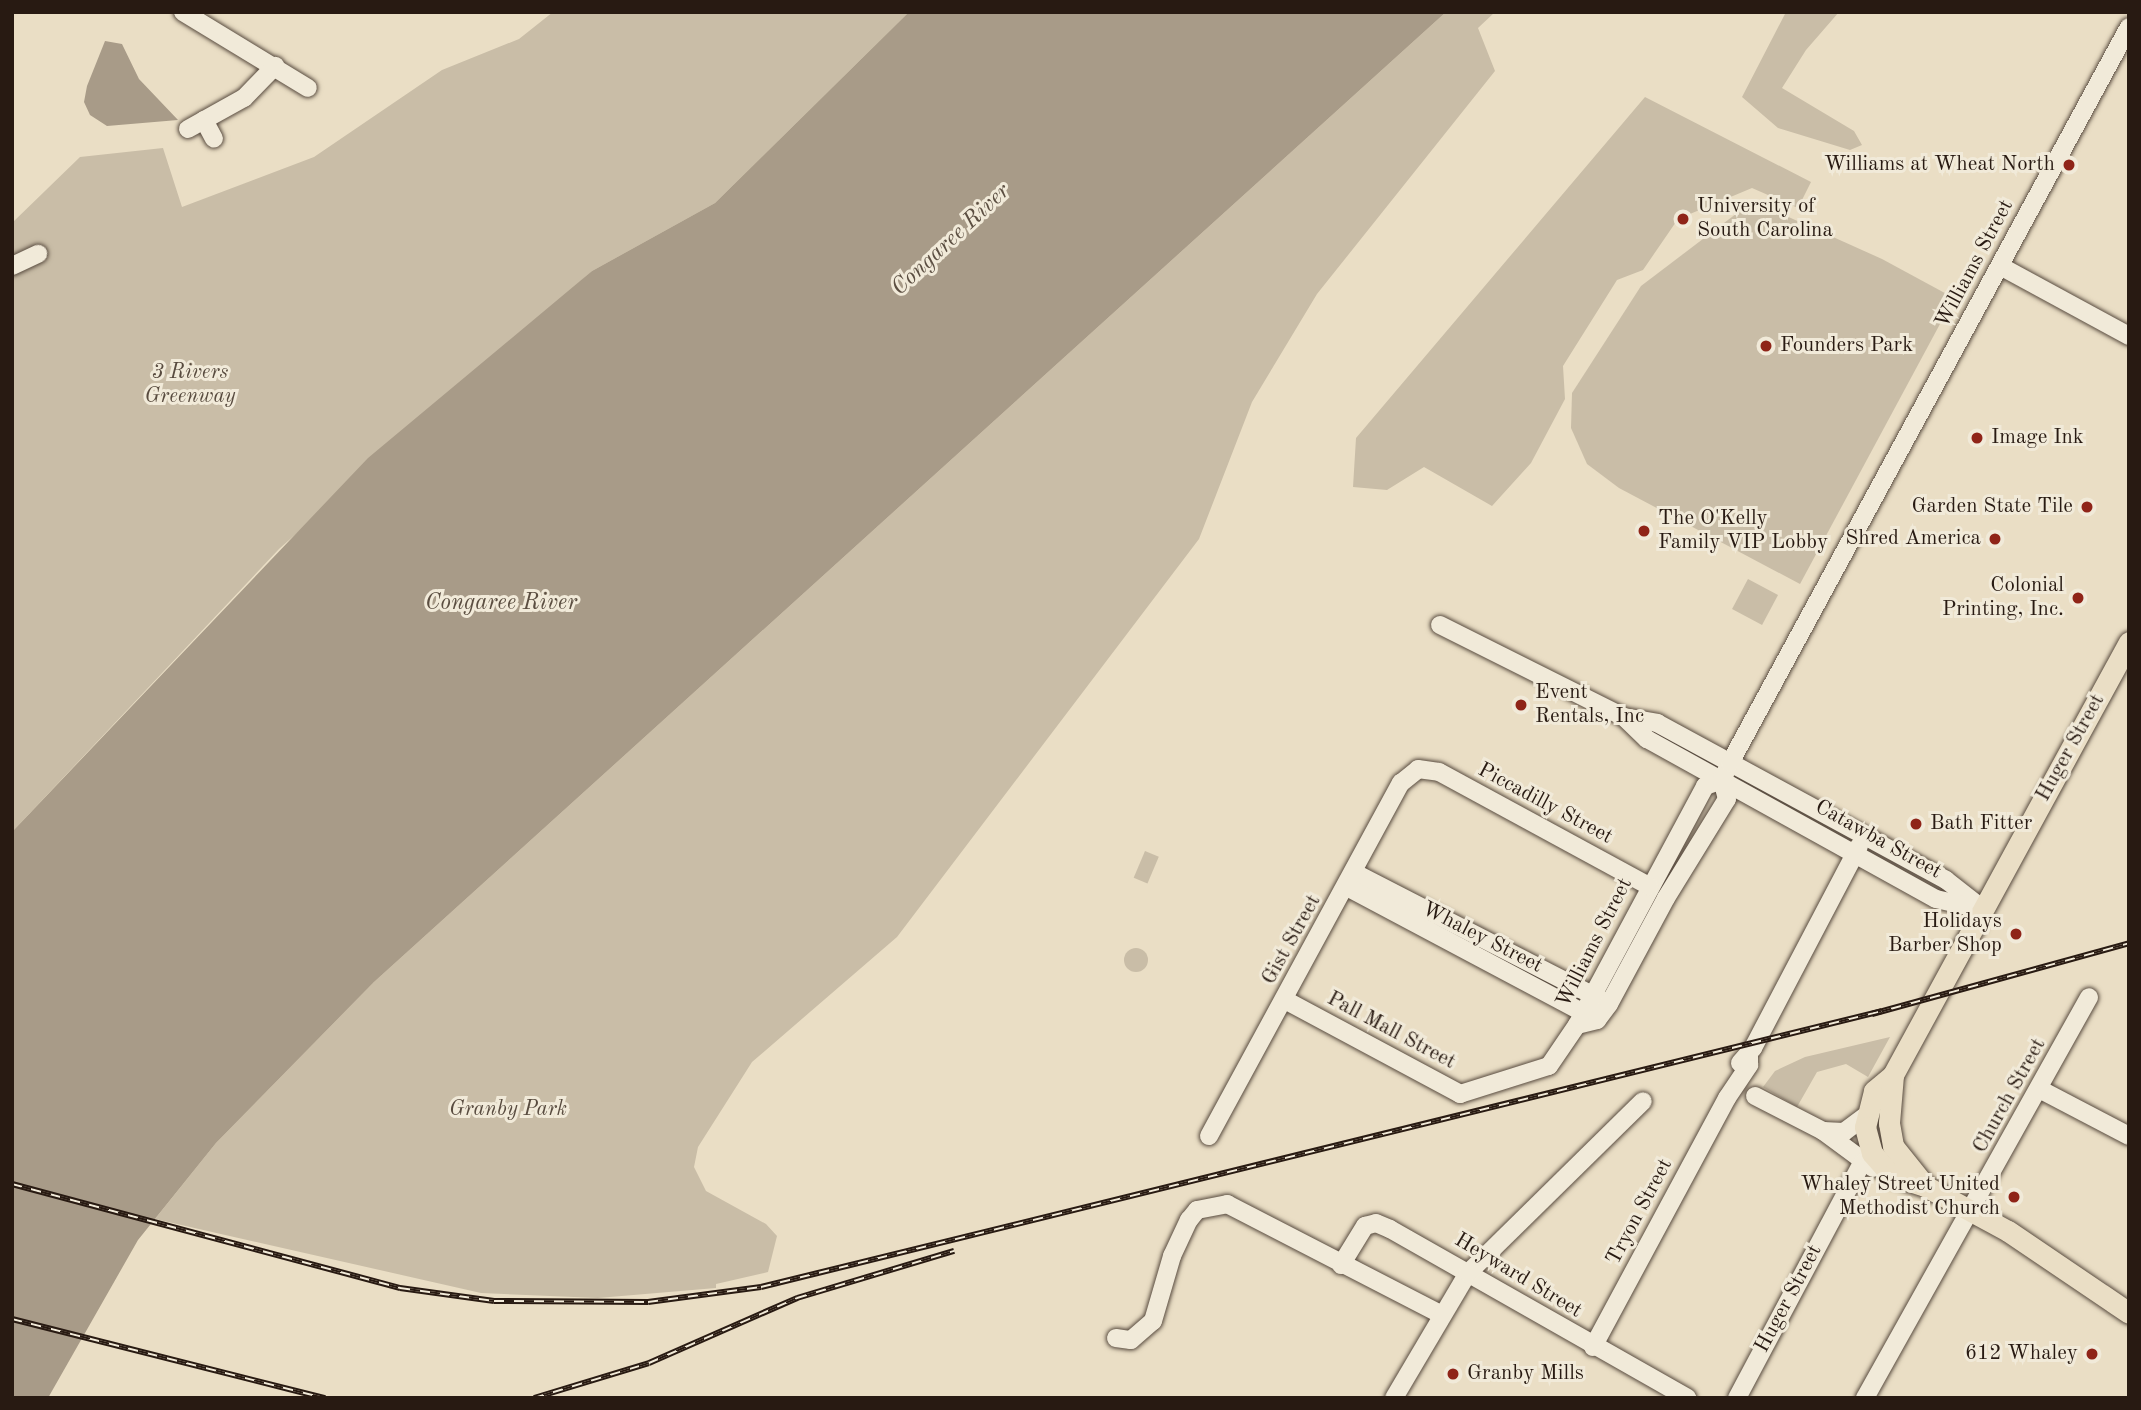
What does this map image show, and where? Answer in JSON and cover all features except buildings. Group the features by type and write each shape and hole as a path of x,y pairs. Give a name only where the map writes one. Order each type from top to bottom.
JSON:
{"main road":[{"name":"Huger Street","path":"1893,1075 2129,642"},
{"path":"1893,1075 1889,1115 1893,1146 1924,1186"},
{"path":"1893,1075 1874,1091 1865,1116 1866,1137 1876,1162 1891,1175 1924,1186 2056,1260 2129,1313"}],"street":[{"path":"183,12 205,30 275,66 308,88"},
{"name":"Williams Street","path":"1585,1019 1609,1004 1666,898 1727,799 1722,780 1730,763 2129,27"},
{"path":"214,139 196,125 244,98 275,66"},
{"path":"12,266 38,254"},
{"path":"2000,266 2129,336"},
{"name":"Catawba Street","path":"1440,625 1625,717 1657,723 1946,880 1983,909"},
{"name":"Catawba Street","path":"1625,717 1647,738 1936,899 1983,909"},
{"name":"Gist Street","path":"1209,1136 1351,880 1401,783 1418,769"},
{"name":"Piccadilly Street","path":"1418,769 1438,772 1649,886"},
{"name":"Williams Street","path":"1585,1019 1591,993 1704,786 1722,780"},
{"name":"Tryon Street","path":"1593,1347 1727,1098 1725,1090 1749,1056 1865,836"},
{"name":"Whaley Street","path":"1351,880 1591,993 1609,1004"},
{"name":"Whaley Street","path":"1351,880 1585,1019"},
{"name":"Church Street","path":"1865,1398 2041,1090 2089,997"},
{"name":"Pall Mall Street","path":"1285,1000 1460,1094 1549,1066 1585,1019"},
{"path":"2041,1090 2129,1136"},
{"path":"1755,1096 1829,1138 1862,1163 1891,1175"},
{"path":"1394,1398 1440,1314 1468,1273 1643,1101"},
{"path":"1829,1138 1866,1137 1889,1115"},
{"path":"1829,1138 1844,1132 1865,1116"},
{"name":"Huger Street","path":"1737,1398 1862,1163"},
{"path":"1116,1338 1130,1340 1153,1321 1171,1256 1197,1210 1227,1204 1242,1209 1341,1265 1440,1314"},
{"name":"Heyward Street","path":"1341,1265 1355,1236 1376,1223 1687,1398"}],"green space":[{"name":"3 Rivers Greenway","path":"553,12 909,12 715,203 592,271 279,549 12,832 12,223 80,157 163,148 182,207 314,157 442,70 519,39"},
{"name":"Granby Park","path":"1446,12 1495,12 1478,28 1495,71 1317,294 1252,402 1199,539 897,937 752,1062 698,1147 694,1167 706,1191 766,1224 777,1236 768,1272 716,1284 716,1288 598,1298 481,1293 155,1219 216,1143 374,982"},
{"path":"1786,12 1839,12 1806,50 1782,88 1854,131 1862,145 1850,150 1778,128 1742,97"},
{"path":"1645,97 1811,182 1798,208 1752,188 1678,219 1643,270 1617,280 1563,366 1565,399 1531,463 1492,506 1424,467 1387,490 1353,487 1356,438"},
{"name":"Founders Park","path":"1753,201 1882,259 1954,298 1800,584 1619,488 1587,464 1571,428 1572,393 1641,286"},
{"path":"1748,579 1778,595 1762,625 1732,609"},
{"path":"1145,851 1159,857 1147,884 1134,878"},
{"path":"1136,948 1144,952 1148,960 1144,968 1136,972 1128,968 1124,960 1128,952"},
{"path":"1890,1037 1868,1077 1846,1064 1817,1072 1797,1107 1763,1087 1775,1071 1805,1057"}],"water":[{"name":"Congaree River","path":"909,12 1446,12 374,982 216,1143 138,1240 48,1398 12,1398 12,832 368,458 592,271 715,203"},
{"path":"105,41 122,44 139,79 178,120 107,126 90,115 84,102 87,86"}],"railway":[{"path":"1872,1014 2129,943"},
{"path":"12,1184 400,1288 494,1301 648,1302 761,1287 1882,1011"},
{"path":"534,1398 649,1363 797,1298 954,1251"},
{"path":"12,1319 325,1398"}],"place":[{"name":"Williams at Wheat North","path":"2069,165"},
{"name":"University of South Carolina","path":"1683,219"},
{"name":"Founders Park","path":"1766,346"},
{"name":"Image Ink","path":"1977,438"},
{"name":"Garden State Tile","path":"2087,507"},
{"name":"The O'Kelly Family VIP Lobby","path":"1644,531"},
{"name":"Shred America","path":"1995,539"},
{"name":"Colonial Printing, Inc.","path":"2078,598"},
{"name":"Event Rentals, Inc","path":"1521,705"},
{"name":"Bath Fitter","path":"1916,824"},
{"name":"Holidays Barber Shop","path":"2016,934"},
{"name":"Whaley Street United Methodist Church","path":"2014,1197"},
{"name":"612 Whaley","path":"2092,1354"},
{"name":"Granby Mills","path":"1453,1374"}]}
